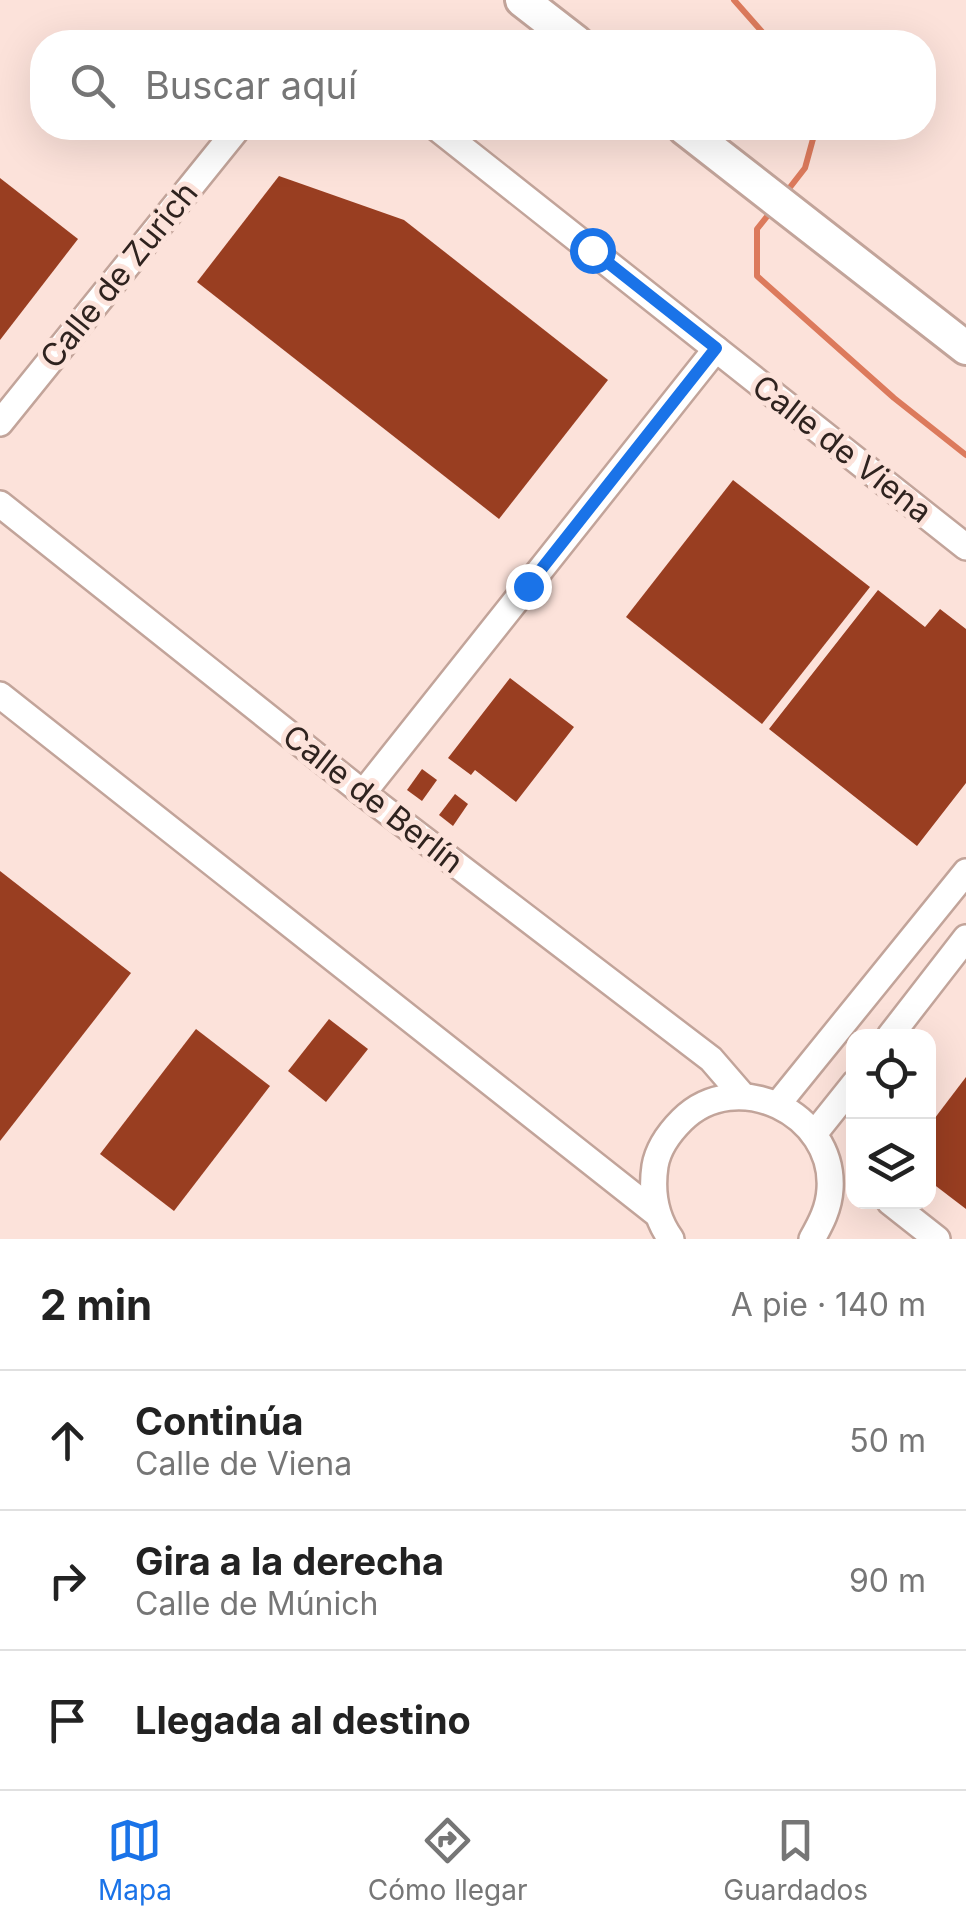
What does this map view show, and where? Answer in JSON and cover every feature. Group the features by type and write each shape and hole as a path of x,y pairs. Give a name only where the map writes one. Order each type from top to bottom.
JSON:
{"main road":[{"path":"522,0 561,30"},
{"path":"699,140 966,348"}],"street":[{"name":"Calle de Zurich","path":"0,423 228,140"},
{"name":"Calle de Viena","path":"452,140 966,547"},
{"path":"363,793 716,348"},
{"name":"Calle de Berlín","path":"0,504 363,793 711,1059 743,1096"},
{"path":"0,695 657,1214"},
{"path":"778,1104 966,872"},
{"path":"895,1029 966,938"},
{"path":"814,1134 846,1094"},
{"path":"670,1239 657,1214 652,1186 656,1158 669,1132 690,1112 715,1100 743,1096 778,1104 814,1134 826,1159 830,1187 825,1215 812,1239"},
{"path":"826,1159 846,1170"},
{"path":"899,1209 937,1239"}],"building":[{"path":"279,176 404,220 608,380 499,519 197,282"},
{"path":"0,178 78,239 0,340"},
{"path":"733,480 870,587 762,724 626,617"},
{"path":"878,590 925,627 940,609 966,629 966,783 917,846 769,729"},
{"path":"510,678 574,727 516,802 475,770 471,775 448,758"},
{"path":"422,769 437,780 422,801 407,790"},
{"path":"455,794 468,804 453,826 439,815"},
{"path":"0,871 131,973 0,1141"},
{"path":"329,1019 368,1049 326,1102 288,1071"},
{"path":"196,1029 270,1086 174,1211 100,1154"},
{"path":"966,1077 966,1209 936,1186 936,1116"}],"waterway":[{"path":"734,0 760,30"},
{"path":"784,195 805,168 813,140"},
{"path":"773,209 757,229 757,276 894,398 966,455"}],"route":[{"path":"528,586 716,348 592,250"}]}
